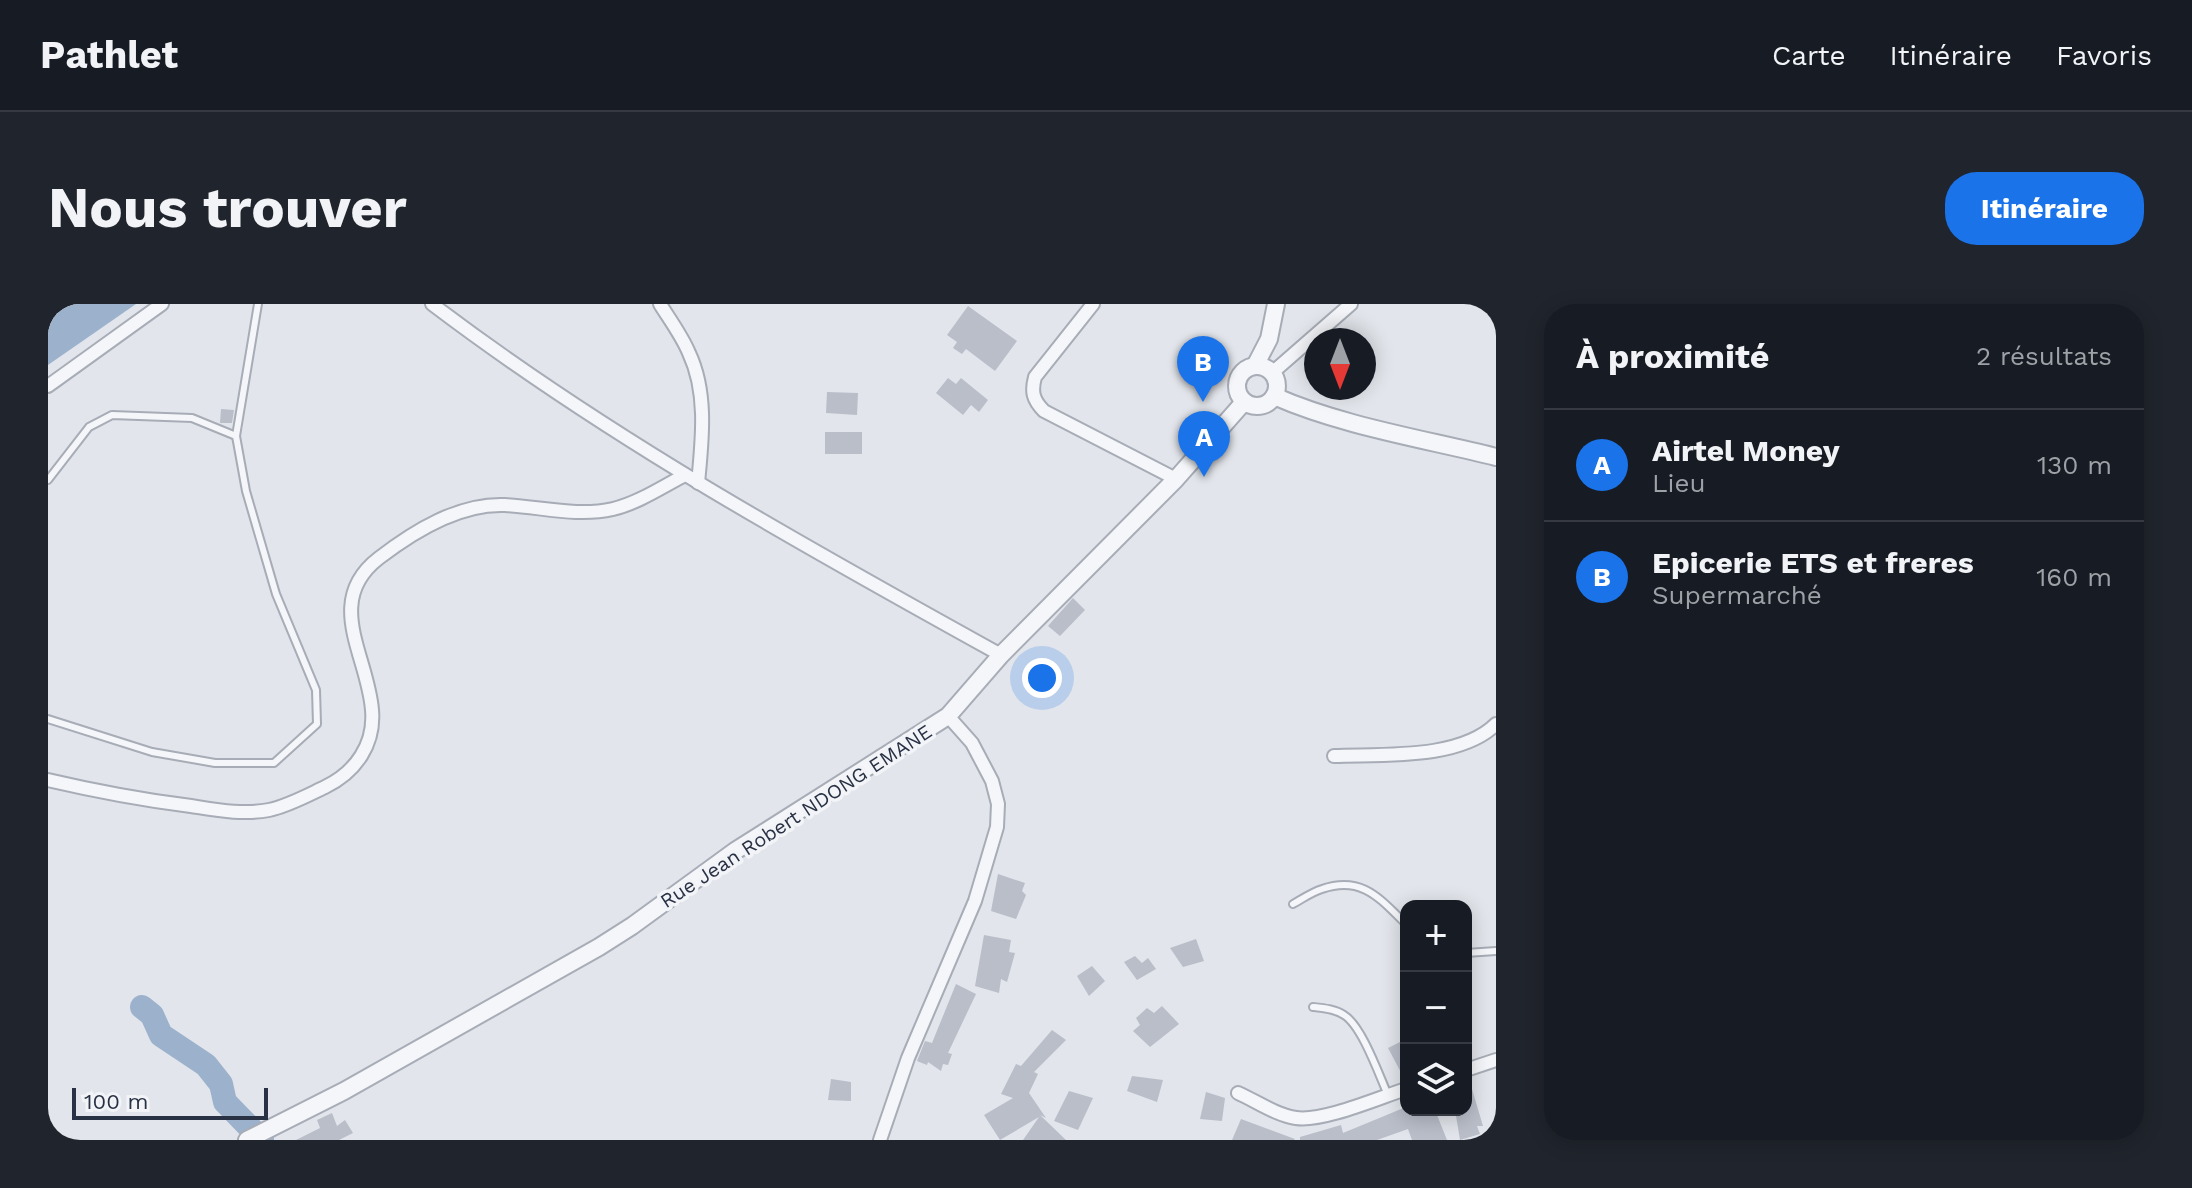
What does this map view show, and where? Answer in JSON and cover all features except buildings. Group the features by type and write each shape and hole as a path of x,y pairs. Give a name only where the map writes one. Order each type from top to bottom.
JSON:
{"street":[{"path":"48,386 162,304"},
{"path":"432,304 587,414 685,475 1001,655"},
{"path":"660,304 690,354 702,396 698,483"},
{"path":"1093,304 1035,377 1032,388 1035,401 1044,411 1176,479"},
{"path":"1255,366 1272,373 1277,385 1274,396 1264,405 1244,402 1238,394 1237,383 1241,374 1255,366 1269,339 1276,304"},
{"path":"1272,373 1351,304"},
{"path":"1274,396 1293,405 1496,457"},
{"name":"Rue Jean Robert NDONG EMANE","path":"247,1140 344,1091 599,947 735,851 948,716 1001,655 1176,479 1244,402"},
{"path":"48,780 136,799 231,812 273,809 315,792 343,778 360,760 371,734 372,710 351,624 352,601 360,576 377,560 435,523 473,506 503,505 555,512 604,510 638,499 685,475"},
{"path":"880,1140 908,1058 975,901 997,827 998,804 988,771 972,743 948,716"},
{"path":"1334,756 1402,753 1452,746 1474,739 1496,724"},
{"path":"1472,1068 1496,1060"},
{"path":"1238,1093 1285,1116 1298,1119 1400,1091"}],"lane":[{"path":"48,719 152,752 215,763 274,763 317,724 316,690 276,594 246,491 236,436 258,304"},
{"path":"48,480 89,427 112,415 192,418 236,436"},
{"path":"1293,904 1320,889 1355,884 1369,890 1400,918"},
{"path":"1472,953 1496,951"},
{"path":"1313,1007 1335,1010 1348,1016 1360,1034 1388,1095"}],"water":[{"path":"48,304 136,304 48,365"}],"waterway":[{"path":"142,1007 152,1015 161,1035 206,1065 221,1084 225,1102 262,1140"}],"place":[{"name":"Epicerie ETS et freres","path":"1203,402"},
{"name":"Airtel Money","path":"1204,477"}]}
